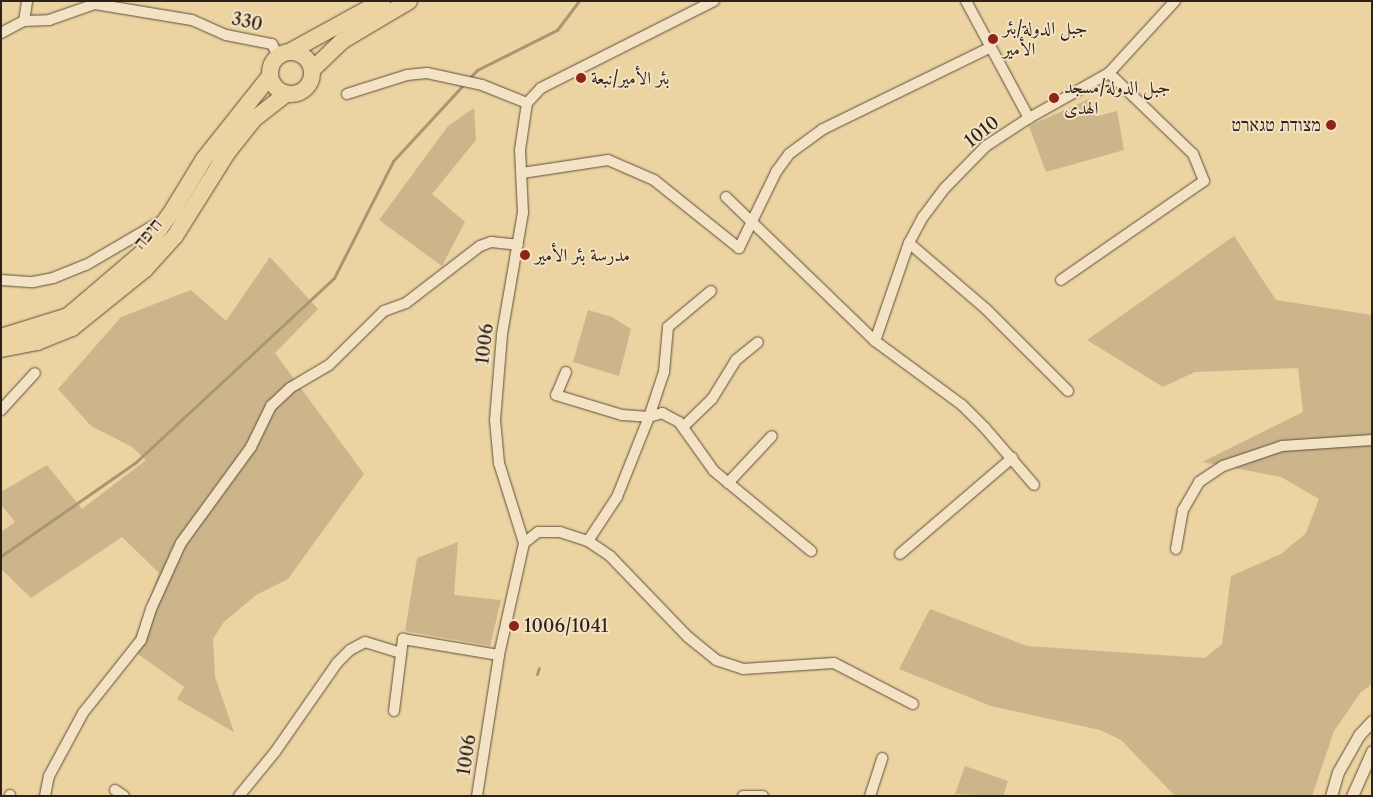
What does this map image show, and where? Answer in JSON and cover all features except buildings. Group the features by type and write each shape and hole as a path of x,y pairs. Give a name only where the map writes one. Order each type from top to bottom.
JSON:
{"highway":[{"path":"382,1 284,54 270,76 275,87 286,94 306,89 313,69 342,41 409,1"},
{"path":"284,54 305,56 313,69"},
{"name":"חיפה","path":"1,337 68,316 142,253 171,213 204,159 270,76"},
{"name":"חיפה","path":"1,349 37,342 72,328 145,269 174,236 227,153 254,118 286,94"}],"street":[{"path":"24,21 27,1"},
{"path":"347,94 406,75 427,73 482,85 527,103 541,88 714,1"},
{"path":"966,1 988,48 1029,118"},
{"name":"1010","path":"875,341 910,243 923,217 944,189 986,146 1029,118 1109,73 1175,1"},
{"name":"330","path":"1,33 24,21 49,20 96,4 192,20 226,36 272,44 284,54"},
{"path":"522,173 608,160 654,180 739,248 776,172 789,154 823,129 988,48"},
{"path":"1061,280 1204,181 1193,154 1109,73"},
{"name":"1006","path":"477,796 499,655 524,543 499,463 495,420 502,334 523,213 520,150 527,103"},
{"path":"726,197 875,341 962,406 1012,458 1034,485"},
{"path":"1,280 33,282 53,278 125,244 171,213"},
{"path":"45,796 49,776 83,712 141,640 151,609 181,543 251,447 271,406 290,388 329,364 384,311 406,304 480,246 492,242 518,246"},
{"path":"910,243 986,310 1068,391"},
{"path":"125,244 143,244 142,253"},
{"path":"588,541 617,497 649,416 664,372 668,327 711,291"},
{"path":"683,427 712,399 736,360 758,342"},
{"path":"566,372 556,395 622,415 649,416 662,413 683,427 714,471 811,551"},
{"path":"1,410 35,373"},
{"path":"728,483 772,436"},
{"path":"1176,549 1183,510 1199,482 1223,466 1282,446 1372,440"},
{"path":"900,554 1012,458"},
{"path":"524,543 538,532 560,532 588,541 610,556 688,637 716,660 742,669 834,663 913,704"},
{"path":"394,711 403,639 499,655"},
{"path":"239,796 275,752 337,663 350,650 366,642 401,653"},
{"path":"1331,796 1338,772 1359,735 1372,721"},
{"path":"1352,796 1372,751"},
{"path":"870,796 882,758"},
{"path":"743,796 763,796"}],"shaded area":[{"path":"1089,99 1098,116 1117,111 1124,150 1046,172 1029,126"},
{"path":"474,108 476,140 432,194 465,222 442,266 379,220 448,126"},
{"path":"1234,236 1276,300 1372,315 1372,684 1361,692 1334,731 1312,796 1175,796 1121,740 1100,730 991,706 899,669 930,609 1027,646 1205,658 1222,644 1231,576 1281,554 1306,533 1319,499 1281,477 1202,462 1303,412 1298,368 1195,372 1163,387 1087,340"},
{"path":"270,257 318,309 275,353 364,474 288,579 256,595 224,622 213,639 215,677 234,732 177,699 184,687 131,649 159,573 122,537 31,598 1,569 1,532 15,522 1,505 1,492 47,465 82,509 146,460 132,447 91,426 58,389 121,317 191,290 226,321"},
{"path":"588,310 612,317 631,329 619,376 573,362"},
{"path":"458,542 454,595 501,600 490,646 405,631 417,558"},
{"path":"965,766 1008,781 1003,796 955,794"}],"waterway":[{"path":"1,556 136,462 334,278 393,161 477,70 557,30 579,1"},
{"path":"537,674 539,668"}],"place":[{"name":"جبل الدولة/بئر الأمير","path":"993,39"},
{"name":"بئر الأمير/نبعة","path":"581,78"},
{"name":"جبل الدولة/مسجد الهدى","path":"1054,98"},
{"name":"מצודת טגארט","path":"1331,125"},
{"name":"مدرسة بئر الأمير","path":"525,255"},
{"name":"1006/1041","path":"514,626"}]}
